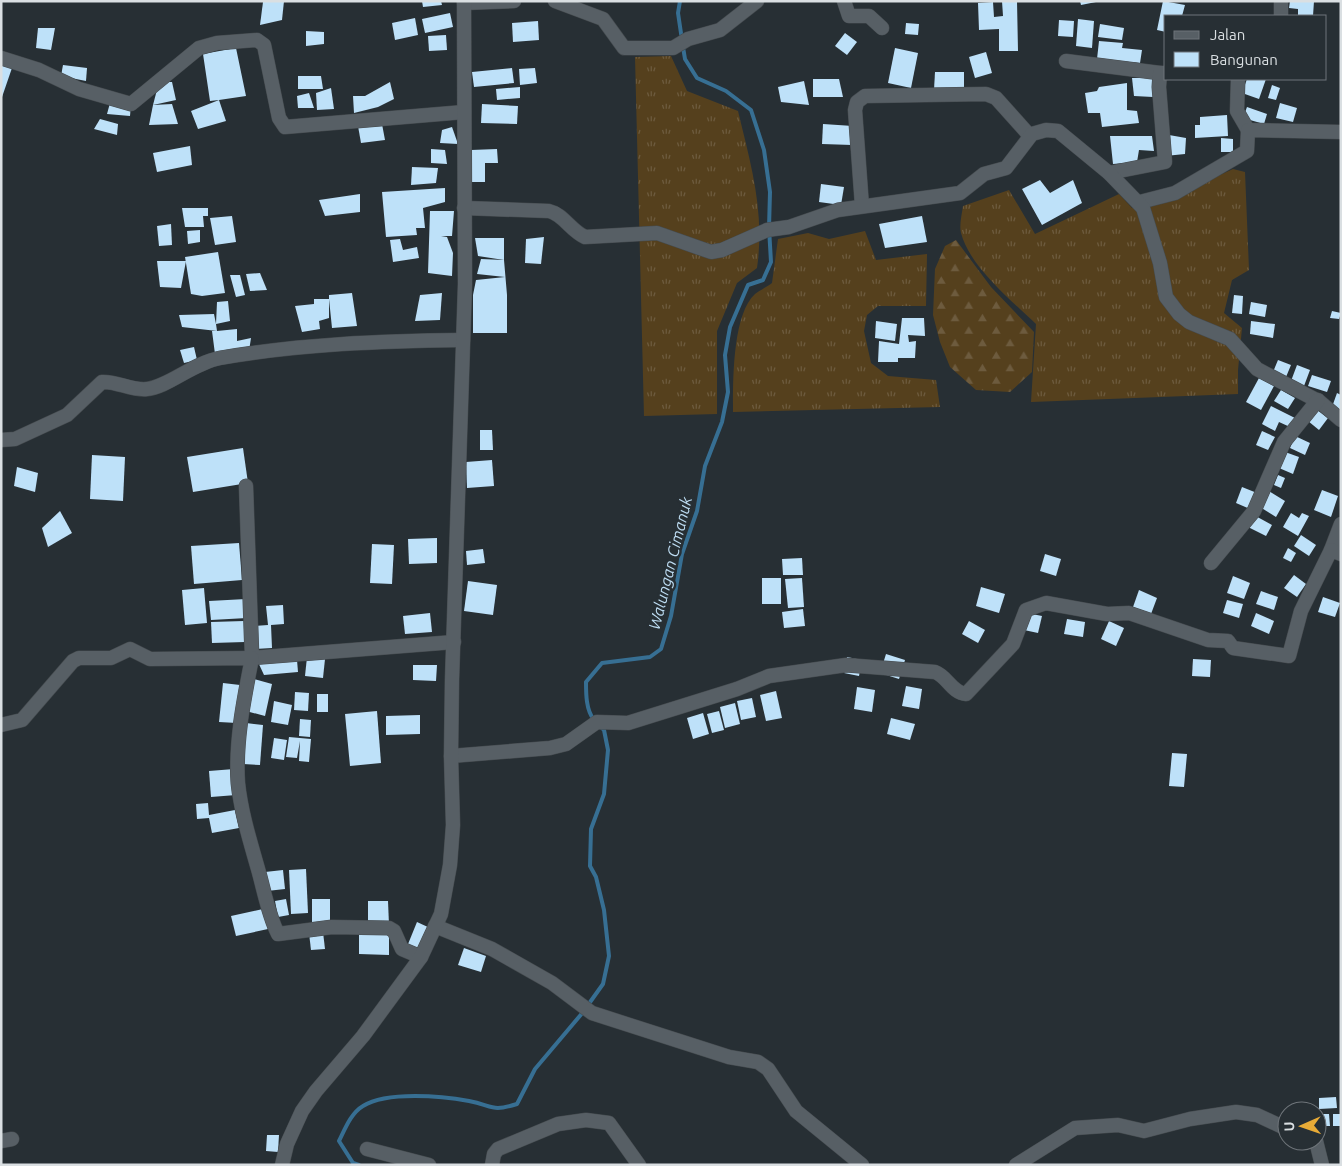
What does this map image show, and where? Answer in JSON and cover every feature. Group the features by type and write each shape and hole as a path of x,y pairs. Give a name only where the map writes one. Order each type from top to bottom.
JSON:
{"street":[{"path":"282,1165 286,1144 302,1111 316,1091 363,1036 421,957 440,914 452,846 451,756 463,340 464,2 514,1"},
{"path":"555,1 603,20 624,48 670,49 684,41 720,30 757,1"},
{"path":"844,1 848,16 869,16 882,28"},
{"path":"1281,15 1282,1"},
{"path":"1,58 39,70 79,89 131,104 199,48 217,44 257,40 264,45 279,118 285,127 464,112"},
{"path":"1066,61 1163,73 1159,87 1165,162 1109,173"},
{"path":"1140,202 1175,193 1247,151 1248,130 1237,111 1238,80"},
{"path":"862,206 855,110 857,102 865,96 986,94 996,98 1030,136"},
{"path":"464,208 554,212 577,234 585,237 656,233 711,252 722,250 767,230 789,227 838,210 960,193 984,174 1006,168 1030,136 1046,130 1062,133 1140,202 1157,257 1166,297 1179,314 1189,322 1230,338 1257,369 1318,400 1341,420"},
{"path":"1248,130 1341,132"},
{"path":"1,440 15,439 67,415 102,382 146,390 154,388 198,364 218,358 332,343 463,340"},
{"path":"1211,563 1254,511 1284,442 1318,400"},
{"path":"246,486 252,658 243,706 238,784 247,830 269,910 278,934 332,927 389,928 394,931 402,949 421,957"},
{"path":"451,756 550,748 566,744 597,722 628,723 737,690 769,676 846,665 935,672 940,674 958,693 966,694 1013,644 1020,632 1024,612 1046,603 1107,614 1129,613 1208,640 1228,641 1233,648 1289,656 1301,611 1336,552 1341,524"},
{"path":"1,725 22,720 76,659 111,658 130,649 156,659 252,658 454,642"},
{"path":"435,926 492,949 552,983 592,1013 729,1057 750,1059 763,1064 796,1111 862,1165"},
{"path":"1016,1165 1075,1128 1123,1125 1135,1130 1144,1131 1190,1119 1247,1112 1277,1125"},
{"path":"492,1165 494,1154 507,1144 558,1124 586,1120 609,1123 639,1165"},
{"path":"367,1149 429,1165"},
{"path":"1318,1151 1322,1165"}],"green space":[{"path":"671,56 687,91 738,111 748,150 758,208 759,247 757,268 737,283 717,331 717,414 644,416 635,57"},
{"path":"1233,169 1245,172 1249,270 1232,280 1224,313 1242,328 1238,394 1031,402 1036,324 992,282 973,258 961,233 960,223 963,206 1009,190 1035,234 1119,194 1132,208 1152,206"},
{"path":"865,231 876,260 927,254 926,306 878,306 867,315 864,331 871,363 888,376 936,380 940,407 733,412 735,350 742,317 747,304 755,294 772,283 778,239 808,233 829,239"},
{"path":"956,240 991,287 1034,332 1032,372 1010,392 976,390 950,367 940,342 933,315 935,269 945,246"}],"building":[{"path":"284,1 282,20 260,25 263,2"},
{"path":"422,1 441,1 442,5 423,7"},
{"path":"1002,1 1017,1 1018,51 999,51 999,29 979,30 978,3 993,2 994,17 1003,16"},
{"path":"1080,1 1096,1 1096,2 1081,5"},
{"path":"1163,1 1185,5 1182,15 1164,15 1164,32 1157,30"},
{"path":"1290,1 1314,1 1313,15 1298,15 1298,9 1289,8"},
{"path":"450,13 453,27 425,33 422,19"},
{"path":"415,18 418,35 395,40 392,23"},
{"path":"1078,19 1094,21 1092,48 1076,46"},
{"path":"1059,20 1074,21 1073,37 1058,36"},
{"path":"538,21 539,40 513,42 512,23"},
{"path":"906,23 919,24 918,35 905,34"},
{"path":"1100,24 1124,28 1122,40 1098,37"},
{"path":"38,28 55,28 51,50 36,48"},
{"path":"306,31 324,32 324,44 306,46"},
{"path":"845,33 857,42 847,55 835,46"},
{"path":"446,35 447,50 429,51 428,36"},
{"path":"1099,41 1123,43 1122,48 1142,50 1140,63 1097,59"},
{"path":"236,48 246,96 210,101 203,54"},
{"path":"895,48 918,53 911,88 888,83"},
{"path":"986,52 992,73 975,78 969,57"},
{"path":"1,64 12,68 2,97 1,97"},
{"path":"63,65 87,68 86,81 61,76"},
{"path":"512,68 514,83 474,87 472,72"},
{"path":"535,68 537,83 520,85 519,69"},
{"path":"935,72 964,72 964,91 934,90"},
{"path":"298,76 321,76 323,89 298,89"},
{"path":"1132,78 1154,78 1153,97 1134,96"},
{"path":"813,79 839,79 843,97 813,97"},
{"path":"1247,80 1266,80 1259,99 1242,93"},
{"path":"804,81 809,105 781,102 778,87"},
{"path":"159,82 172,82 176,100 153,105"},
{"path":"390,82 394,99 378,107 354,113 353,96 365,96"},
{"path":"1127,83 1127,110 1137,111 1139,123 1102,127 1100,113 1088,113 1085,93 1097,91 1099,87"},
{"path":"1272,85 1280,88 1276,100 1268,98"},
{"path":"520,87 520,98 497,100 496,89"},
{"path":"331,88 334,109 317,110 316,93"},
{"path":"309,93 314,108 298,108 297,96"},
{"path":"219,100 226,121 198,129 191,111"},
{"path":"110,103 131,104 130,116 107,114"},
{"path":"1280,103 1297,108 1293,122 1276,118"},
{"path":"172,104 178,124 149,125 153,105"},
{"path":"482,104 518,106 517,124 481,123"},
{"path":"1247,107 1267,114 1264,124 1243,118"},
{"path":"1227,115 1228,136 1195,138 1195,125 1200,125 1200,117"},
{"path":"100,119 118,124 117,135 94,129"},
{"path":"382,124 385,140 361,143 358,126"},
{"path":"823,124 853,126 852,145 822,144"},
{"path":"452,127 458,144 440,143 442,130"},
{"path":"1169,135 1186,138 1185,154 1165,156"},
{"path":"1110,136 1152,136 1154,151 1139,150 1137,162 1113,164"},
{"path":"1221,138 1233,139 1233,152 1221,152"},
{"path":"190,146 192,165 157,172 153,153"},
{"path":"431,149 445,150 447,164 431,163"},
{"path":"497,149 498,163 485,163 485,182 472,182 471,150"},
{"path":"412,167 438,168 436,183 411,185"},
{"path":"1040,180 1050,193 1073,180 1082,203 1042,225 1022,189"},
{"path":"821,184 844,187 841,205 819,202"},
{"path":"445,188 445,202 423,208 425,228 416,228 417,235 386,237 382,192"},
{"path":"360,194 360,212 325,216 319,200"},
{"path":"182,208 208,208 208,216 203,216 204,227 185,227"},
{"path":"430,211 454,211 452,236 441,236 447,237 453,253 452,276 428,273"},
{"path":"232,216 236,242 215,245 210,218"},
{"path":"922,216 927,242 885,248 879,224"},
{"path":"171,224 172,245 159,246 157,226"},
{"path":"200,230 200,242 188,244 187,231"},
{"path":"544,237 541,264 525,263 526,239"},
{"path":"475,238 504,238 504,260 478,256"},
{"path":"400,239 403,250 417,247 419,258 393,262 390,240"},
{"path":"218,252 225,293 202,296 191,294 185,257"},
{"path":"481,259 504,260 507,295 507,333 473,333 473,295 476,280 505,277 477,274"},
{"path":"157,261 186,261 181,288 160,287"},
{"path":"260,273 267,290 250,291 246,274"},
{"path":"230,275 240,275 245,295 236,297"},
{"path":"352,293 357,326 332,328 329,295"},
{"path":"442,293 440,320 415,321 420,295"},
{"path":"1234,295 1243,296 1242,314 1232,313"},
{"path":"314,299 329,299 329,318 319,321 320,329 302,332 295,306 314,304"},
{"path":"228,301 230,321 216,324 217,302"},
{"path":"1251,302 1267,305 1265,317 1249,314"},
{"path":"1332,311 1341,313 1339,319 1330,318"},
{"path":"214,314 217,331 182,327 179,315"},
{"path":"902,318 924,318 925,336 908,335 909,342 916,341 915,358 898,358 898,362 878,362 879,341 899,344"},
{"path":"876,321 897,324 895,341 875,338"},
{"path":"1251,321 1275,324 1273,338 1250,334"},
{"path":"237,329 237,341 251,338 249,351 215,354 212,331"},
{"path":"194,347 197,360 184,363 180,350"},
{"path":"1278,360 1291,365 1286,377 1273,372"},
{"path":"1297,365 1310,370 1304,386 1291,381"},
{"path":"1312,375 1331,381 1327,392 1308,386"},
{"path":"1259,378 1274,386 1261,410 1246,402"},
{"path":"1281,390 1295,398 1288,409 1274,401"},
{"path":"1337,393 1341,395 1341,410 1332,407"},
{"path":"1271,406 1295,418 1290,427 1279,422 1275,431 1262,424"},
{"path":"1317,410 1328,418 1319,430 1308,421"},
{"path":"480,430 492,430 493,450 480,450"},
{"path":"1262,431 1275,437 1268,450 1256,445"},
{"path":"1295,436 1310,443 1305,455 1290,448"},
{"path":"243,448 248,483 193,492 187,457"},
{"path":"1285,452 1299,457 1293,474 1279,468"},
{"path":"92,455 125,457 123,501 90,499"},
{"path":"492,460 494,486 467,488 466,462"},
{"path":"17,467 38,473 35,492 14,486"},
{"path":"1278,475 1285,478 1281,488 1274,485"},
{"path":"1242,487 1257,493 1250,509 1236,503"},
{"path":"1322,490 1338,496 1331,517 1314,510"},
{"path":"1269,491 1285,501 1276,517 1260,507"},
{"path":"60,511 72,533 48,547 42,528"},
{"path":"1291,513 1299,518 1302,513 1309,516 1298,536 1283,527"},
{"path":"1252,514 1272,525 1266,536 1246,526"},
{"path":"1301,535 1316,545 1309,556 1294,546"},
{"path":"437,538 437,563 409,564 408,539"},
{"path":"239,543 242,580 194,584 191,546"},
{"path":"372,544 394,545 392,584 370,583"},
{"path":"1288,548 1296,553 1291,562 1283,558"},
{"path":"483,549 485,563 467,565 466,551"},
{"path":"1045,554 1061,559 1056,576 1040,571"},
{"path":"802,558 803,575 783,575 782,559"},
{"path":"1294,575 1306,584 1297,597 1284,588"},
{"path":"1233,576 1250,583 1244,599 1227,593"},
{"path":"762,578 781,578 781,604 762,604"},
{"path":"802,578 804,607 788,608 785,579"},
{"path":"468,581 497,585 493,615 464,611"},
{"path":"981,587 1005,594 999,613 976,606"},
{"path":"204,588 207,623 185,625 182,590"},
{"path":"1139,590 1157,598 1151,614 1133,607"},
{"path":"1261,591 1278,597 1274,610 1256,604"},
{"path":"1323,597 1340,603 1335,617 1318,612"},
{"path":"246,599 247,618 211,620 209,601"},
{"path":"1227,600 1243,604 1239,618 1223,613"},
{"path":"283,605 284,624 271,625 272,648 255,649 253,626 268,625 266,606"},
{"path":"803,609 805,626 784,628 782,612"},
{"path":"430,613 432,632 405,634 403,616"},
{"path":"1027,613 1042,616 1038,633 1024,630"},
{"path":"1256,613 1274,621 1269,634 1251,626"},
{"path":"1067,619 1085,622 1083,637 1064,634"},
{"path":"244,621 245,642 212,643 211,622"},
{"path":"969,621 985,630 978,643 962,634"},
{"path":"1109,621 1124,628 1116,646 1101,639"},
{"path":"886,654 905,660 899,679 880,673"},
{"path":"307,657 325,659 323,678 305,676"},
{"path":"847,657 862,660 859,676 844,673"},
{"path":"1193,659 1211,660 1210,677 1192,676"},
{"path":"297,660 298,672 264,675 258,662"},
{"path":"413,665 437,665 436,681 413,680"},
{"path":"254,679 272,684 265,716 246,711"},
{"path":"223,683 240,685 237,723 219,722"},
{"path":"906,686 922,689 919,709 902,706"},
{"path":"857,687 875,690 872,712 854,709"},
{"path":"776,691 782,718 766,721 760,695"},
{"path":"295,692 309,693 308,711 294,710"},
{"path":"317,694 328,694 328,712 317,712"},
{"path":"752,698 756,717 741,720 737,701"},
{"path":"274,701 292,705 288,725 271,722"},
{"path":"735,703 740,724 725,728 720,707"},
{"path":"377,711 381,763 350,766 345,714"},
{"path":"719,711 724,730 712,733 707,714"},
{"path":"703,713 709,734 693,739 687,718"},
{"path":"420,715 420,734 386,735 386,716"},
{"path":"891,718 915,724 910,740 887,734"},
{"path":"300,719 311,720 310,737 299,736"},
{"path":"246,723 263,725 260,765 243,764"},
{"path":"289,737 311,739 309,762 299,761 300,741 297,758 286,757"},
{"path":"274,738 287,740 284,760 271,758"},
{"path":"1172,753 1187,754 1184,787 1169,786"},
{"path":"234,769 236,795 211,797 209,771"},
{"path":"208,803 209,815 235,810 239,828 212,833 209,818 197,819 196,804"},
{"path":"306,869 308,913 291,914 289,870"},
{"path":"283,870 285,889 267,891 265,872"},
{"path":"286,899 289,915 278,917 275,901"},
{"path":"312,899 330,899 330,923 312,923"},
{"path":"368,901 388,901 389,925 368,925"},
{"path":"263,909 268,929 236,936 231,916"},
{"path":"417,922 430,928 419,954 406,949"},
{"path":"323,932 325,949 311,950 309,933"},
{"path":"359,932 389,932 389,955 359,954"},
{"path":"464,948 486,956 481,972 458,965"},
{"path":"1336,1097 1337,1108 1327,1109 1327,1101 1319,1101 1319,1098"},
{"path":"1327,1114 1329,1114 1330,1126 1327,1126"},
{"path":"1333,1114 1341,1114 1341,1126 1333,1126"},
{"path":"267,1135 279,1135 278,1152 266,1151"}],"waterway":[{"name":"Walungan Cimanuk","path":"680,1 678,13 682,40"},
{"name":"Walungan Cimanuk","path":"594,720 588,707 586,682 602,663 650,657 661,649 671,616 682,554 697,511 705,466 722,422 728,392 725,355 730,327 748,285 763,280 771,262 769,228 770,192 764,150 751,110 726,91 697,78 685,59 683,47"},
{"name":"Walungan Cimanuk","path":"588,1005 603,984 609,956 604,910 596,877 590,866 591,829 604,794 608,750 604,730 601,727"},
{"name":"Walungan Cimanuk","path":"359,1165 353,1163 339,1141 352,1117 363,1106 386,1098 415,1096 458,1099 497,1108 517,1104 535,1069 584,1011"}]}
